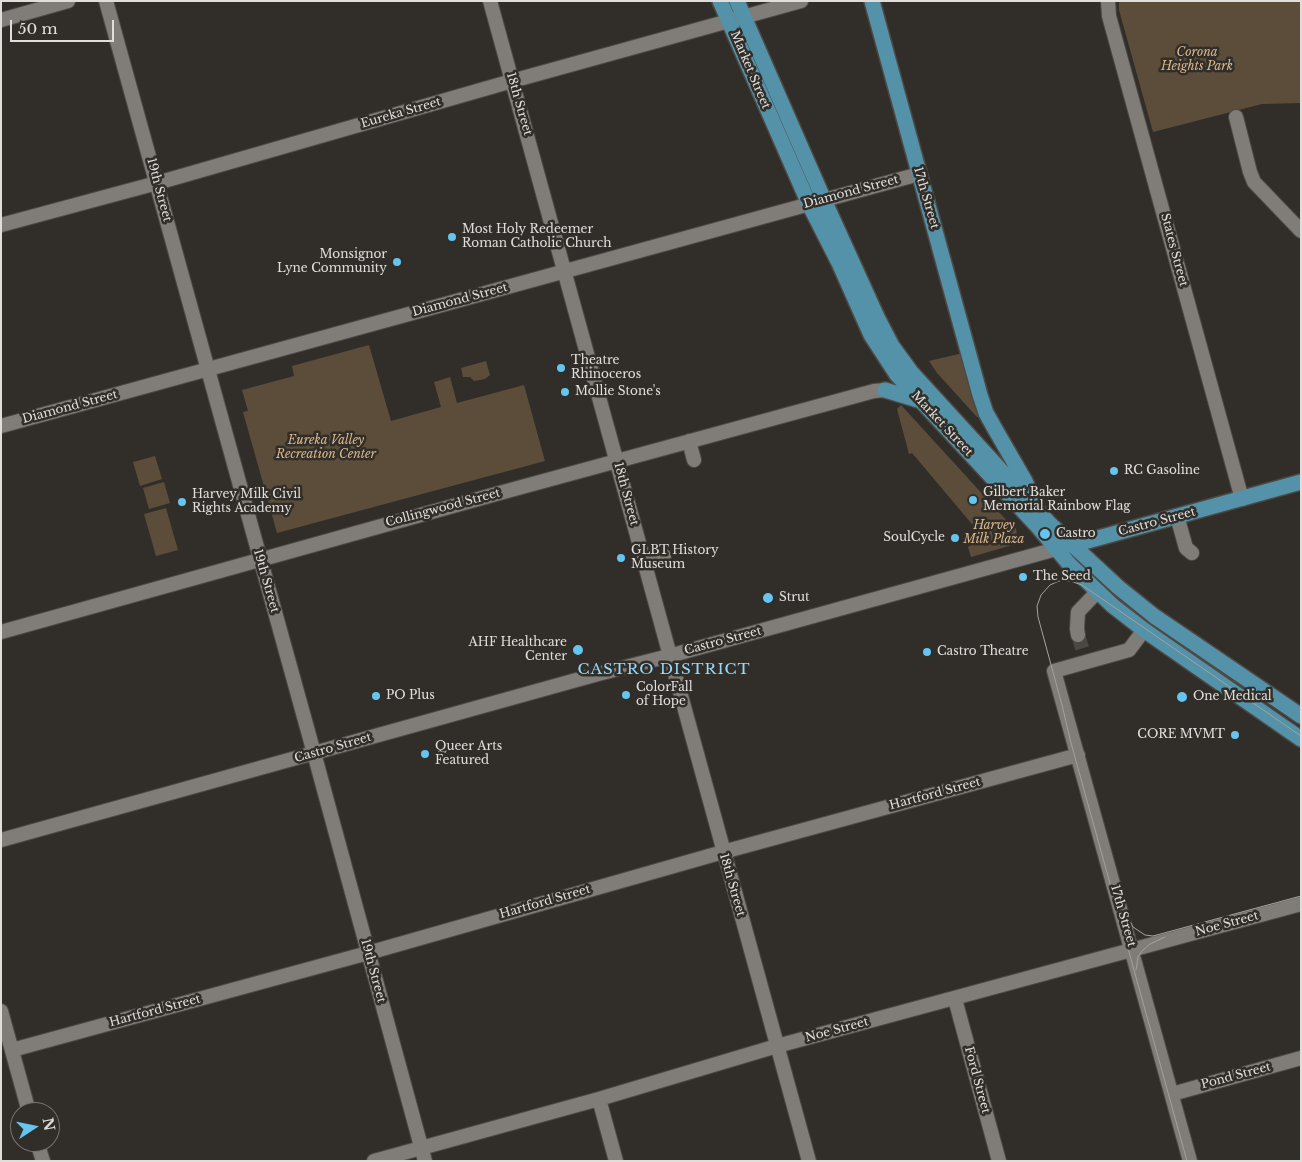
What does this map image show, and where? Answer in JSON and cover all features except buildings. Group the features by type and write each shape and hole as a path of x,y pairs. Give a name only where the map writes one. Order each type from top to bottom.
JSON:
{"main road":[{"name":"Market Street","path":"720,1 809,204 839,263 871,335 897,376 1038,527 1056,550 1098,591 1144,630 1301,739"},
{"name":"Market Street","path":"737,1 881,326 901,359 921,384 1036,508 1118,587 1154,616 1301,716"},
{"name":"17th Street","path":"872,1 980,395 986,413 1025,481 1036,508"},
{"path":"885,390 918,400"},
{"name":"Castro Street","path":"1073,545 1301,482"}],"street":[{"path":"1,20 68,1"},
{"name":"19th Street","path":"106,1 423,1154"},
{"name":"18th Street","path":"490,1 809,1161"},
{"name":"Eureka Street","path":"1,225 157,183 512,81 801,1"},
{"name":"States Street","path":"1108,1 1109,16 1242,499"},
{"path":"1236,117 1254,182 1301,231"},
{"name":"Diamond Street","path":"1,426 919,174"},
{"name":"Collingwood Street","path":"1,632 874,390 885,390"},
{"path":"689,441 694,460"},
{"path":"1177,516 1186,548 1192,552"},
{"name":"Castro Street","path":"1,840 589,676 669,656 1073,545"},
{"path":"644,561 664,556"},
{"path":"1078,634 1076,628 1078,612 1098,591"},
{"name":"17th Street","path":"1144,630 1129,650 1084,656 1054,671 1190,1161"},
{"name":"Hartford Street","path":"12,1050 368,953 723,852 1078,756"},
{"name":"Noe Street","path":"374,1161 423,1154 777,1046 1301,904"},
{"name":"Ford Street","path":"955,999 999,1161"},
{"path":"1,1011 26,1102"},
{"name":"Pond Street","path":"1172,1094 1300,1055"},
{"path":"599,1099 616,1161"}],"green space":[{"name":"Corona Heights Park","path":"1119,1 1301,1 1301,103 1262,104 1153,132 1119,10"},
{"name":"Eureka Valley Recreation Center","path":"369,345 391,421 441,407 434,382 450,377 457,403 524,385 545,461 277,533 243,412 248,411 242,390 294,376 292,366"},
{"path":"959,354 965,357 980,417 977,417 937,373 929,361"},
{"path":"486,361 490,375 485,379 474,381 470,377 463,377 461,368"},
{"name":"Harvey Milk Plaza","path":"901,405 1009,523 1011,521 1017,534 1013,543 1009,546 971,557 968,547 977,538 977,530 912,453 909,454 897,409"},
{"path":"155,456 162,479 140,486 133,462"},
{"path":"164,482 170,503 149,509 143,488"},
{"path":"166,508 178,550 156,556 144,514"}],"tunnel":[{"path":"1078,635 1083,651"}],"tram line":[{"path":"1187,1161 1038,617 1037,606 1041,595 1050,585 1059,581 1070,581 1082,585 1301,736"},
{"path":"1125,912 1133,927 1145,935 1153,936 1301,896"},
{"path":"1136,970 1138,957 1142,951 1150,944 1165,937"}],"place":[{"name":"Most Holy Redeemer Roman Catholic Church","path":"452,237"},
{"name":"Monsignor Lyne Community","path":"397,262"},
{"name":"Theatre Rhinoceros","path":"561,368"},
{"name":"Mollie Stone's","path":"565,392"},
{"name":"RC Gasoline","path":"1114,471"},
{"name":"Gilbert Baker Memorial Rainbow Flag","path":"973,500"},
{"name":"Harvey Milk Civil Rights Academy","path":"182,502"},
{"name":"Castro","path":"1045,534"},
{"name":"SoulCycle","path":"955,538"},
{"name":"GLBT History Museum","path":"621,558"},
{"name":"The Seed","path":"1023,577"},
{"name":"Strut","path":"768,598"},
{"name":"AHF Healthcare Center","path":"578,650"},
{"name":"Castro Theatre","path":"927,652"},
{"name":"ColorFall of Hope","path":"626,695"},
{"name":"PO Plus","path":"376,696"},
{"name":"One Medical","path":"1182,697"},
{"name":"CORE MVMT","path":"1235,735"},
{"name":"Queer Arts Featured","path":"425,754"}],"district":[{"name":"CASTRO DISTRICT","path":"664,670"}]}
